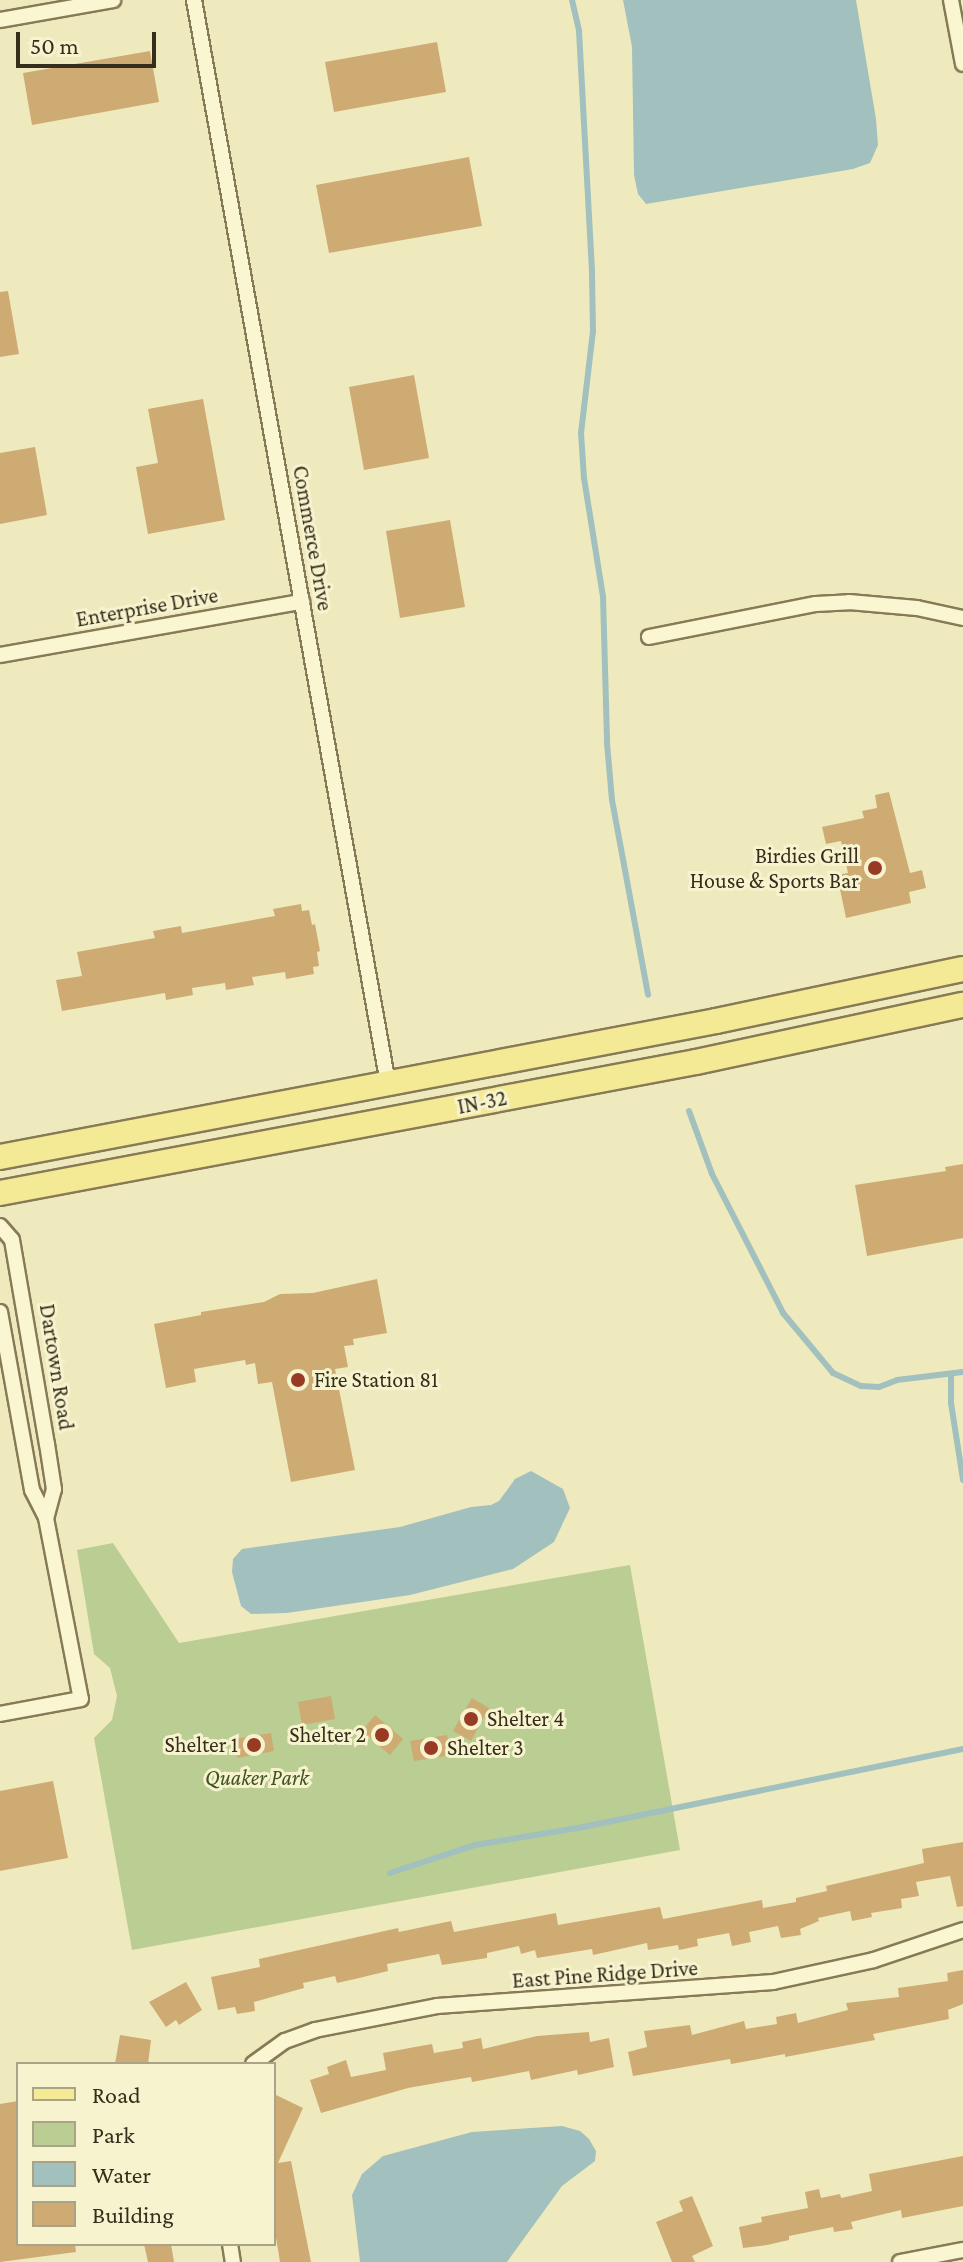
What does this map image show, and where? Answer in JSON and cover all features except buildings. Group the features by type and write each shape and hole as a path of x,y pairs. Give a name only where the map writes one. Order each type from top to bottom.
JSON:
{"main road":[{"name":"IN-32","path":"0,1157 388,1084 963,969"},
{"name":"IN-32","path":"0,1193 696,1062 963,1005"}],"street":[{"path":"0,20 113,0"},
{"name":"Commerce Drive","path":"194,0 388,1084"},
{"path":"951,0 963,64"},
{"name":"Enterprise Drive","path":"0,655 302,602"},
{"path":"649,637 838,603 886,604 963,618"},
{"name":"Dartown Road","path":"0,1226 12,1240 45,1429 54,1489 46,1518"},
{"name":"Dartown Road","path":"0,1312 32,1490 46,1518 81,1699 0,1714"},
{"name":"East Pine Ridge Drive","path":"256,2062 285,2041 315,2030 422,2009 773,1982 874,1960 963,1930"},
{"path":"900,2262 963,2250"}],"green space":[{"name":"Quaker Park","path":"113,1543 179,1643 630,1565 680,1850 132,1950 94,1738 112,1720 117,1696 110,1668 94,1654 77,1550"}],"water":[{"path":"623,0 856,0 876,119 878,145 870,163 853,169 646,204 638,194 634,175 632,47"},
{"path":"531,1471 563,1489 570,1508 554,1542 513,1569 410,1595 287,1613 251,1614 241,1606 232,1572 233,1559 242,1549 400,1527 471,1507 491,1505 499,1501 515,1479"},
{"path":"562,2126 580,2131 589,2139 596,2151 595,2161 562,2186 507,2262 360,2262 352,2195 362,2174 383,2156 472,2132"}],"waterway":[{"path":"572,0 579,31 592,274 593,331 581,433 584,478 603,596 607,743 612,800 648,995"},
{"path":"689,1111 712,1174 783,1313 833,1373 861,1386 879,1387 897,1380 963,1372"},
{"path":"951,1375 951,1403 963,1480"},
{"path":"390,1873 475,1845 578,1828 963,1749"}],"place":[{"name":"Birdies Grill House & Sports Bar","path":"875,868"},
{"name":"Fire Station 81","path":"298,1380"},
{"name":"Shelter 4","path":"471,1719"},
{"name":"Shelter 2","path":"382,1735"},
{"name":"Shelter 1","path":"254,1745"},
{"name":"Shelter 3","path":"431,1748"}]}
